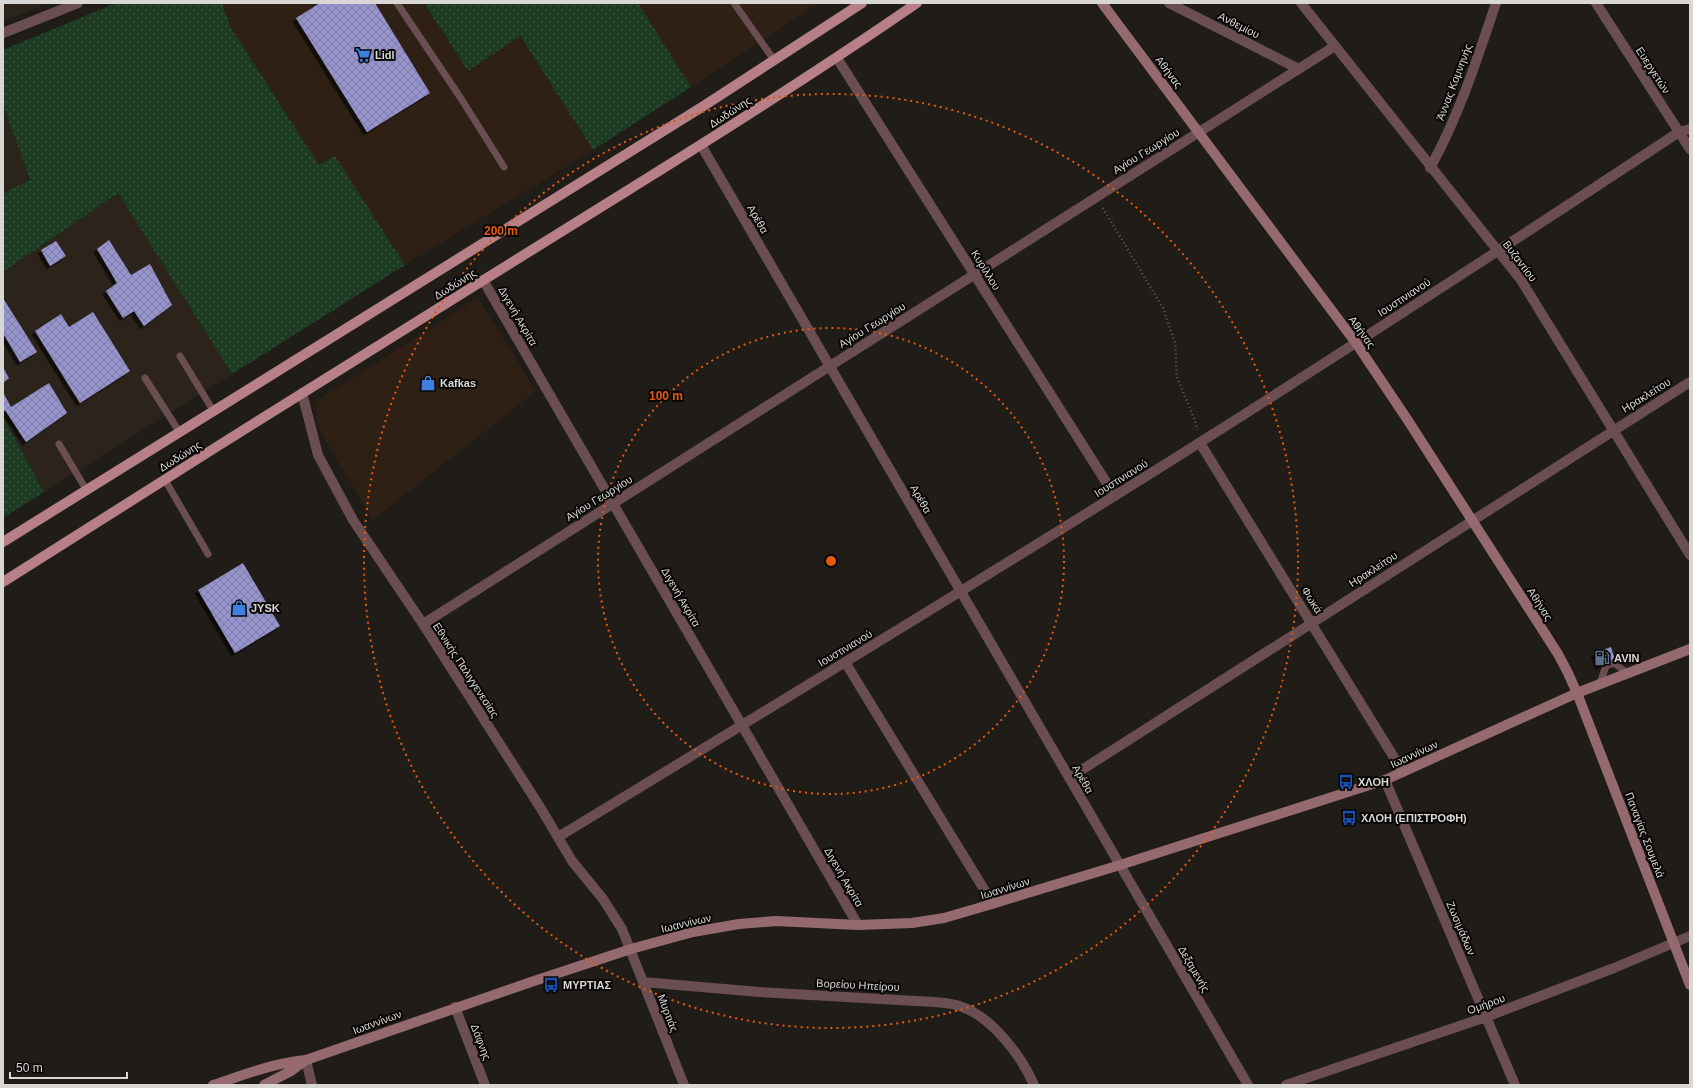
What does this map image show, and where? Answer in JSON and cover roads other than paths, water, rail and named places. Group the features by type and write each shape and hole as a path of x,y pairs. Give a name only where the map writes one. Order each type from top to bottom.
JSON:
{"main road":[{"name":"Δωδώνης","path":"3,542 214,412 774,60 862,3"},
{"name":"Δωδώνης","path":"3,582 302,393 701,145 837,58 917,3"},
{"name":"Αθήνας","path":"1102,3 1200,132 1356,343 1407,419 1558,654 1577,693"},
{"name":"Ιωαννίνων","path":"306,1060 455,1007 631,949 693,932 739,924 776,922 858,925 928,922 993,904 1386,780 1600,683 1690,649"},
{"name":"Παναγίας Σουμελά","path":"1577,693 1690,985"},
{"path":"213,1085 286,1061 306,1060"},
{"path":"264,1085 291,1071 306,1060"}],"street":[{"path":"3,33 78,3"},
{"name":"Ανθεμίου","path":"1169,3 1299,69"},
{"name":"Βυζαντίου","path":"1301,3 1430,168 1521,280 1690,555"},
{"name":"Άννας Κομνηνής","path":"1430,168 1464,94 1496,3"},
{"name":"Ευεργετών","path":"1596,3 1690,149"},
{"name":"Αγίου Γεωργίου","path":"423,624 1335,46"},
{"name":"Κυρίλλου","path":"837,58 1115,496"},
{"name":"Ιουστινιανού","path":"558,837 960,592 1200,443 1498,251 1679,132 1690,129"},
{"name":"Αρέθα","path":"701,145 1120,865"},
{"name":"Διγενή Ακρίτα","path":"483,280 858,925"},
{"name":"Ηρακλείτου","path":"1069,778 1690,382"},
{"name":"Εθνικής Παλιγγενεσίας","path":"302,393 314,442 334,487 353,520 423,624 572,861 615,916 631,949"},
{"name":"Φωκά","path":"1200,443 1312,622 1403,772"},
{"path":"845,662 993,904"},
{"name":"Ζωσιμάδων","path":"1386,780 1515,1085"},
{"name":"Δεξαμενής","path":"1120,865 1248,1085"},
{"name":"Ομήρου","path":"1286,1085 1486,1017 1564,988 1690,936"},
{"name":"Μυρτιάς","path":"631,949 684,1085"},
{"name":"Βορείου Ηπείρου","path":"643,982 759,992 919,1001 956,1005 974,1012 996,1031 1020,1060 1034,1085"},
{"name":"Δάφνης","path":"455,1007 485,1085"},
{"path":"306,1060 312,1085"}],"lane":[{"path":"397,3 462,100 504,167"},
{"path":"734,3 774,60"},
{"path":"180,356 214,412"},
{"path":"145,378 180,433"},
{"path":"58,444 87,490"},
{"path":"164,480 208,554"},
{"path":"1600,683 1606,666 1614,663 1627,673"}],"place":[{"name":"Lidl","path":"363,55"},
{"name":"Kafkas","path":"428,383"},
{"name":"JYSK","path":"239,608"},
{"name":"AVIN","path":"1602,658"},
{"name":"ΧΛΟΗ","path":"1346,782"},
{"name":"ΧΛΟΗ (ΕΠΙΣΤΡΟΦΗ)","path":"1349,818"},
{"name":"ΜΥΡΤΙΑΣ","path":"551,985"}]}
